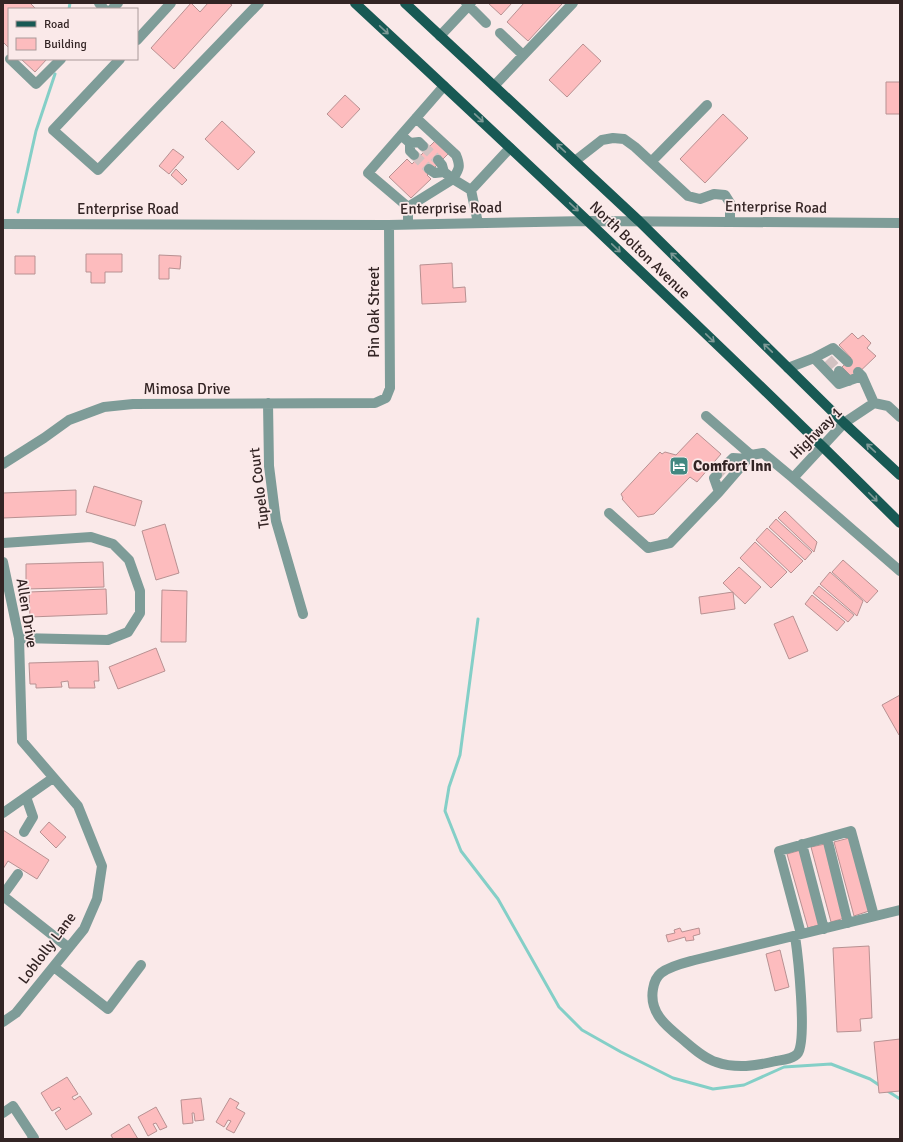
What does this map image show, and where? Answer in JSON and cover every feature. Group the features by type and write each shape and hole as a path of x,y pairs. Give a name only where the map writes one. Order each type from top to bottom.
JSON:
{"main road":[{"name":"North Bolton Avenue","path":"355,3 588,221 900,523"},
{"name":"North Bolton Avenue","path":"405,3 639,221 844,423 900,475"}],"street":[{"path":"138,39 171,3"},
{"path":"119,60 53,130 98,170 259,3"},
{"path":"494,86 573,3"},
{"path":"440,36 469,4 486,23"},
{"path":"500,33 523,55"},
{"path":"12,60 36,84 60,60"},
{"path":"408,224 408,207 368,173 444,86"},
{"path":"651,162 707,105"},
{"path":"408,207 453,179 459,170 459,162 456,155 416,118"},
{"path":"402,135 410,143 410,151 414,155"},
{"path":"575,161 602,140 613,138 624,139 635,147 688,196 700,198 714,194 725,195 730,204 730,222"},
{"path":"410,143 419,142 423,146"},
{"path":"471,190 510,148"},
{"path":"438,160 442,164 444,172 471,190 478,223"},
{"path":"429,169 435,174 444,172"},
{"name":"Enterprise Road","path":"3,224 408,224 588,221 900,223"},
{"name":"Pin Oak Street","path":"386,398 390,388 389,224"},
{"path":"788,368 821,357 833,348 848,362"},
{"path":"821,357 839,384 849,381 860,374 874,403 888,406 900,417"},
{"path":"839,370 849,381"},
{"name":"Mimosa Drive","path":"3,464 69,420 104,407 133,404 375,403 386,398"},
{"name":"Tupelo Court","path":"268,403 269,466 276,521 303,614"},
{"name":"Highway 1","path":"874,403 844,423 793,478 900,571"},
{"path":"706,416 749,457"},
{"path":"729,462 733,458 749,457 763,453 793,478"},
{"path":"609,513 648,548 670,543 719,492 749,457"},
{"path":"717,475 714,478 719,492"},
{"path":"3,543 91,537 113,544 129,560 140,590 140,613 128,632 108,640 19,638"},
{"name":"Allen Drive","path":"3,562 6,596 19,638 22,741"},
{"name":"Loblolly Lane","path":"3,1022 16,1013 84,929 97,899 102,866 78,806 22,741"},
{"path":"3,813 53,778"},
{"path":"24,832 33,817 26,797"},
{"path":"874,916 851,831 779,851 798,935 801,1037 798,1052 792,1057 748,1066 717,1063 699,1053 673,1031 654,1009 652,1004 653,988 656,979 666,969 695,960 798,935 848,922 874,916 900,910"},
{"path":"827,838 848,922"},
{"path":"802,844 824,928"},
{"path":"18,874 3,896 69,948"},
{"path":"54,967 108,1009 141,965"},
{"path":"3,1113 13,1106 34,1138 32,1139"}],"building":[{"path":"3,3 30,3 35,8 8,8 8,47 3,42"},
{"path":"191,3 200,12 208,3 229,3 232,5 174,69 151,48"},
{"path":"488,3 512,3 501,15"},
{"path":"524,3 562,4 528,41 507,22"},
{"path":"583,44 601,61 567,97 549,80"},
{"path":"22,60 46,60 35,72"},
{"path":"886,82 900,82 900,114 886,114"},
{"path":"345,95 360,109 342,128 327,114"},
{"path":"723,114 748,138 705,183 680,159"},
{"path":"222,121 255,152 238,170 205,139"},
{"path":"437,139 450,152 427,175 431,179 411,198 389,177 407,159 412,164"},
{"path":"173,149 184,157 169,174 159,166"},
{"path":"176,169 187,180 182,185 171,175"},
{"path":"86,254 122,254 122,272 105,272 105,283 91,283 91,272 86,272"},
{"path":"159,255 181,256 180,269 169,268 169,279 159,279"},
{"path":"15,256 35,256 35,274 15,274"},
{"path":"452,263 453,288 465,287 466,302 422,304 420,265"},
{"path":"852,333 858,339 863,335 871,343 867,348 876,356 853,378 842,367 851,358 839,345"},
{"name":"Comfort Inn","path":"697,433 721,454 697,482 690,477 654,514 638,517 622,499 621,494 660,452 662,454 665,452 676,455"},
{"path":"94,486 142,501 135,526 86,512"},
{"path":"76,490 76,515 3,518 3,493"},
{"path":"785,511 817,542 814,552 778,518"},
{"path":"776,519 812,552 805,560 769,527"},
{"path":"165,524 179,573 156,580 142,531"},
{"path":"767,528 803,561 791,573 756,540"},
{"path":"755,542 787,572 771,588 740,558"},
{"path":"843,560 878,591 867,603 832,572"},
{"path":"103,562 104,587 26,589 26,564"},
{"path":"739,567 761,587 745,604 723,583"},
{"path":"830,572 863,601 857,616 820,584"},
{"path":"819,586 854,615 848,622 813,593"},
{"path":"106,589 107,614 30,617 29,592"},
{"path":"162,590 187,591 186,642 161,642"},
{"path":"733,592 735,609 701,614 699,597"},
{"path":"812,595 845,622 837,631 805,604"},
{"path":"793,616 808,651 789,659 774,624"},
{"path":"156,648 165,671 118,689 109,667"},
{"path":"98,661 99,681 94,681 95,688 69,688 68,681 61,682 62,687 36,688 36,684 30,684 29,663"},
{"path":"900,695 900,734 899,735 882,705"},
{"path":"49,822 66,837 56,848 40,832"},
{"path":"3,830 49,860 37,879 8,861 3,869"},
{"path":"849,838 869,911 854,916 834,842"},
{"path":"825,844 845,918 831,922 811,847"},
{"path":"801,850 822,924 808,928 787,854"},
{"path":"680,928 682,932 699,928 700,934 693,936 694,940 686,941 685,937 668,942 666,935 675,933 674,930"},
{"path":"869,946 872,1018 860,1019 861,1031 837,1032 833,948"},
{"path":"780,950 789,987 775,991 766,954"},
{"path":"900,1039 900,1091 879,1093 874,1042"},
{"path":"67,1077 78,1094 72,1097 74,1100 80,1096 92,1114 66,1130 55,1113 61,1109 59,1107 52,1111 41,1093"},
{"path":"201,1098 204,1120 195,1121 194,1113 192,1113 193,1123 183,1124 181,1100"},
{"path":"230,1098 239,1103 236,1108 245,1113 234,1133 226,1129 231,1121 228,1120 224,1127 216,1122"},
{"path":"156,1107 167,1127 160,1130 156,1123 153,1124 157,1131 148,1136 138,1117"},
{"path":"129,1124 138,1139 113,1139 111,1135"}],"waterway":[{"path":"69,8 70,3"},
{"path":"18,212 36,131 55,74"},
{"path":"478,619 460,755 449,787 445,811 461,851 498,899 559,1007 582,1030 621,1052 673,1078 713,1089 744,1085 784,1067 831,1064 870,1079 882,1087"},
{"path":"886,1090 900,1099"}],"tunnel":[{"path":"423,146 438,160"},
{"path":"414,155 429,169"},
{"path":"828,359 839,371"},
{"path":"717,475 729,462"}],"place":[{"name":"Comfort Inn","path":"679,466"}]}
